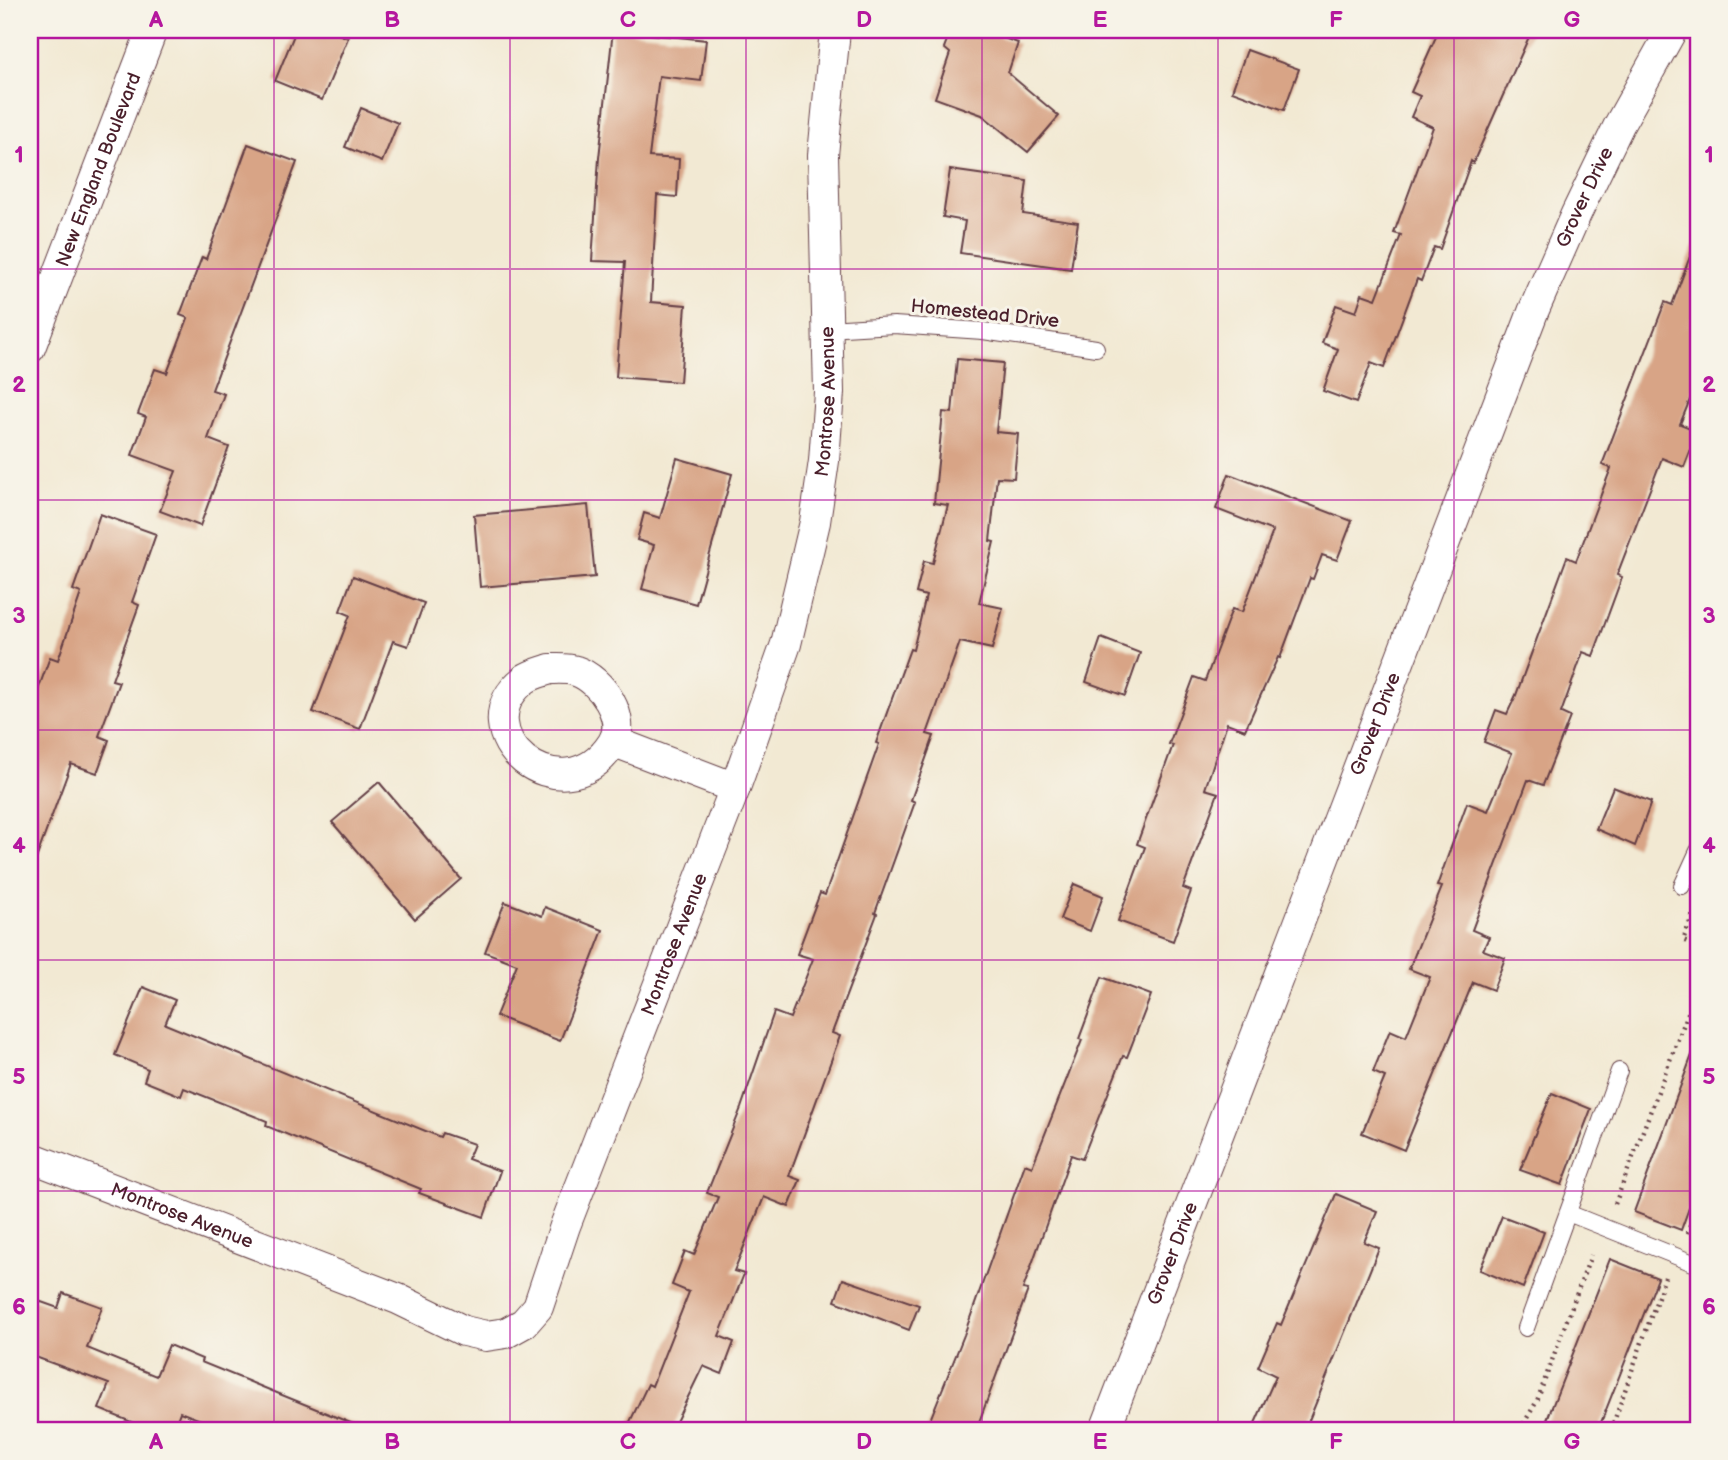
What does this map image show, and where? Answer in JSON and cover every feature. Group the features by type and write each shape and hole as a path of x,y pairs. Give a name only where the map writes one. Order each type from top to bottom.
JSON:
{"street":[{"name":"New England Boulevard","path":"30,348 152,30"},
{"name":"Montrose Avenue","path":"30,1157 398,1299 464,1331 486,1336 506,1333 524,1323 538,1307 565,1226 735,788 786,644 815,522 824,460 829,392 823,155 835,30"},
{"name":"Grover Drive","path":"1105,1430 1533,312 1619,125 1672,30"},
{"path":"615,742 735,788"}],"lane":[{"name":"Homestead Drive","path":"827,329 894,325 983,331 1096,348"},
{"path":"1682,886 1698,851"},
{"path":"1526,1328 1619,1071"},
{"path":"1568,1213 1698,1265"}],"path":[{"path":"1698,902 1683,940 1698,946"},
{"path":"1615,1204 1698,987"},
{"path":"1683,1244 1698,1204"},
{"path":"1520,1430 1537,1401 1591,1255"},
{"path":"1611,1430 1667,1273"}],"building":[{"path":"296,30 329,30 348,38 322,100 275,81"},
{"path":"613,30 706,40 701,81 659,76 649,157 679,159 677,197 657,195 651,302 686,305 680,382 616,377 625,262 592,261 599,158"},
{"path":"951,30 980,30 1018,43 1008,73 1059,116 1028,152 982,115 935,98 950,53 944,48"},
{"path":"1439,30 1532,30 1473,163 1471,161 1440,249 1434,247 1421,281 1417,279 1384,368 1371,363 1356,403 1323,391 1338,349 1322,343 1336,305 1356,312 1362,294 1376,299 1401,235 1394,233 1433,127 1411,117 1420,96 1411,92"},
{"path":"1247,50 1299,69 1284,110 1232,91"},
{"path":"361,108 398,123 382,162 345,147"},
{"path":"248,144 297,162 212,390 224,394 208,439 229,447 200,526 160,511 176,471 132,455 146,417 138,414 155,369 167,373 188,318 180,315 202,257 206,259"},
{"path":"950,170 1027,181 1023,214 1078,222 1071,269 960,253 965,221 943,217"},
{"path":"1695,243 1698,244 1698,380 1680,424 1698,431 1684,467 1662,458 1617,575 1622,577 1593,656 1583,652 1561,713 1570,717 1543,785 1528,780 1472,930 1489,937 1483,950 1505,958 1493,990 1473,982 1404,1150 1362,1133 1385,1077 1373,1072 1390,1030 1406,1037 1430,977 1409,969 1442,887 1437,886 1467,803 1488,811 1512,753 1484,742 1496,710 1507,714 1516,695 1567,557 1576,561 1611,468 1602,465 1665,302 1672,305"},
{"path":"957,359 1003,363 996,432 1018,434 1014,478 997,477 990,541 994,542 979,603 1003,608 992,649 960,642 927,734 934,736 911,800 915,802 875,913 877,914 832,1033 840,1036 789,1176 800,1180 789,1207 764,1197 734,1271 744,1274 719,1336 734,1342 722,1374 703,1366 672,1430 626,1430 648,1384 652,1386 689,1292 672,1285 685,1251 694,1255 718,1197 707,1193 741,1108 774,1012 790,1018 813,959 797,954 820,893 825,895 879,744 876,743 910,649 913,650 926,596 916,593 924,561 933,563 948,505 934,503 943,412 952,413"},
{"path":"677,458 732,474 696,604 642,589 654,545 637,540 644,513 660,518"},
{"path":"1229,474 1352,521 1337,560 1322,555 1313,579 1310,578 1280,658 1278,657 1245,730 1227,723 1205,789 1218,793 1183,888 1191,891 1173,941 1118,921 1145,847 1137,844 1194,677 1205,681 1232,609 1242,612 1273,531 1216,509"},
{"path":"588,505 595,577 480,587 474,515"},
{"path":"100,514 156,534 132,602 139,605 112,680 119,682 99,736 109,740 97,773 71,764 33,867 30,866 30,712 50,657 58,660 81,593 73,590"},
{"path":"353,576 424,603 408,646 393,641 360,729 313,712 350,615 340,611"},
{"path":"1101,638 1140,653 1125,696 1086,682"},
{"path":"379,782 461,879 415,919 332,822"},
{"path":"1613,787 1651,802 1635,846 1596,829"},
{"path":"1074,884 1103,896 1090,931 1060,919"},
{"path":"505,902 542,916 545,907 603,930 560,1041 496,1016 517,964 485,952"},
{"path":"1102,977 1151,995 1127,1057 1123,1056 1082,1159 1071,1155 1023,1289 1028,1290 976,1430 926,1430 964,1335 1025,1164 1032,1167 1082,1040 1079,1039"},
{"path":"143,987 175,1000 165,1024 440,1137 442,1133 474,1144 468,1159 500,1171 484,1217 419,1193 421,1189 266,1126 267,1121 184,1088 181,1096 144,1081 148,1069 115,1055"},
{"path":"1695,1047 1698,1047 1698,1183 1681,1230 1634,1212"},
{"path":"1552,1093 1591,1109 1562,1185 1520,1170"},
{"path":"1336,1194 1377,1211 1364,1242 1379,1248 1305,1430 1252,1430 1276,1376 1258,1367 1277,1323 1281,1325"},
{"path":"1502,1216 1544,1232 1523,1288 1480,1270"},
{"path":"1610,1259 1658,1278 1598,1430 1543,1430"},
{"path":"843,1279 919,1305 909,1330 835,1301"},
{"path":"63,1293 102,1307 87,1348 156,1376 169,1345 202,1359 201,1362 368,1430 227,1430 180,1412 173,1430 131,1430 134,1423 99,1409 109,1384 30,1355 30,1298 58,1308"}]}
